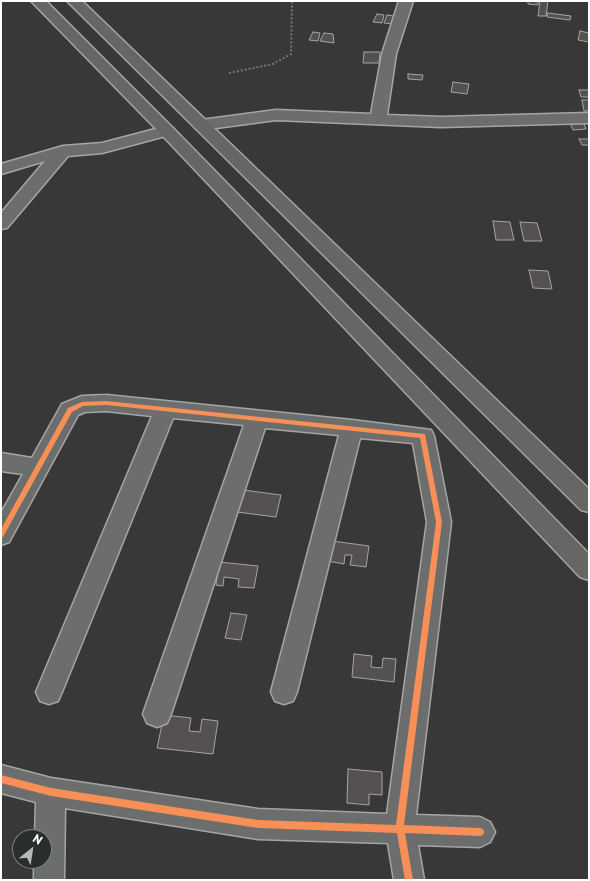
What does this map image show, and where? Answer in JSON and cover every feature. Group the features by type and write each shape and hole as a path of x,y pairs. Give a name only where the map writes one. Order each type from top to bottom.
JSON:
{"main road":[{"path":"38,1 167,130 589,570"},
{"path":"74,1 589,503"}],"street":[{"path":"378,119 389,54 406,1"},
{"path":"201,125 276,114 477,123 589,118"},
{"path":"1,169 63,151 102,148 167,130"},
{"path":"1,224 63,151"},
{"path":"1,535 70,410 82,404 106,403 423,436 439,522 400,829 409,880"},
{"path":"49,692 166,409"},
{"path":"157,714 257,418"},
{"path":"284,692 352,428"},
{"path":"1,462 37,468"},
{"path":"1,779 51,792 258,824 480,832"},
{"path":"49,880 51,792"}],"path":[{"path":"229,73 273,64 291,54 292,1"}],"building":[{"path":"528,1 538,1 538,5 528,4"},
{"path":"540,1 548,1 546,16 538,16"},
{"path":"548,13 571,16 570,20 547,17"},
{"path":"377,14 384,15 382,23 373,22"},
{"path":"387,15 394,16 393,24 384,23"},
{"path":"580,31 589,33 589,42 578,40"},
{"path":"313,32 320,33 318,41 309,40"},
{"path":"324,33 333,34 334,43 320,41"},
{"path":"364,52 380,52 379,63 363,63"},
{"path":"408,74 423,75 422,80 408,79"},
{"path":"453,82 469,84 467,94 451,92"},
{"path":"579,90 589,90 589,97 581,97"},
{"path":"582,100 589,100 589,111 584,111"},
{"path":"568,119 582,119 586,129 573,130"},
{"path":"579,139 589,139 589,145 582,145"},
{"path":"493,221 510,222 514,240 496,240"},
{"path":"520,222 537,223 542,241 524,241"},
{"path":"529,270 548,271 552,289 533,288"},
{"path":"243,490 281,495 276,517 237,512"},
{"path":"325,540 369,546 366,567 350,565 352,555 345,555 344,564 322,560"},
{"path":"219,562 258,566 254,588 238,587 239,579 224,577 223,586 216,585"},
{"path":"231,613 247,615 241,640 225,638"},
{"path":"354,654 372,656 371,667 382,668 383,658 396,659 394,682 352,677"},
{"path":"164,715 191,718 189,731 200,732 202,719 218,721 213,754 157,748"},
{"path":"348,769 382,772 382,795 369,794 369,805 347,803"}],"cycle path":[{"path":"1,535 70,410 82,404 106,403 423,436 439,522 400,829 409,880"},
{"path":"1,779 51,792 258,824 480,832"}]}
